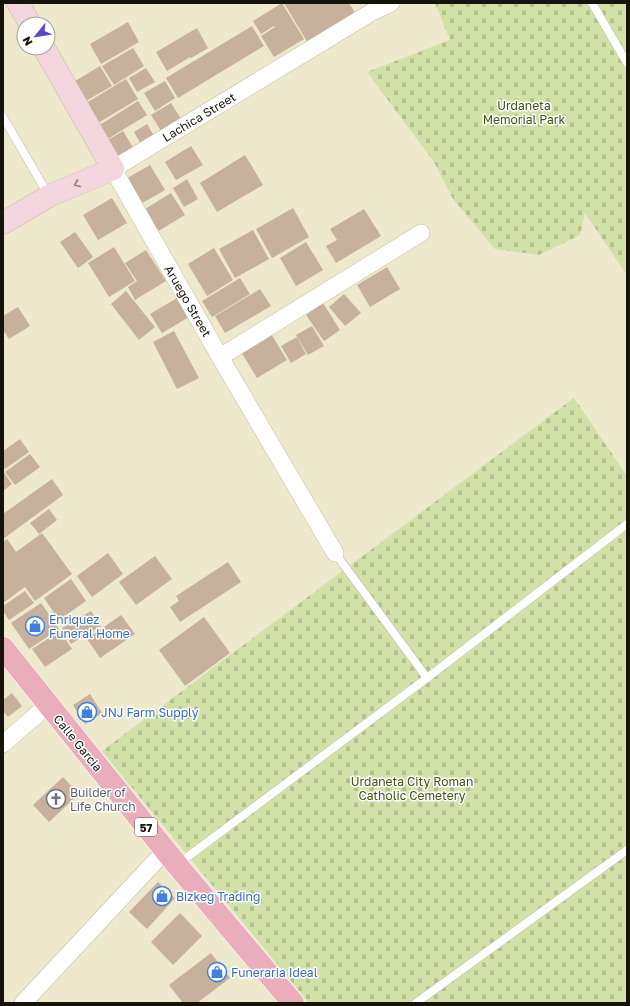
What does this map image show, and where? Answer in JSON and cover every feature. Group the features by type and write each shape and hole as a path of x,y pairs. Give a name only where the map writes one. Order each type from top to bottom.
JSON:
{"main road":[{"name":"Calle Garcia","path":"3,648 171,858 293,1003"}],"street":[{"path":"18,3 25,16"},
{"name":"Lachica Street","path":"3,223 49,196 113,169 369,8 391,3"},
{"name":"Aruego Street","path":"49,56 220,357 335,553"},
{"path":"220,357 421,233"},
{"path":"3,744 48,705"},
{"path":"23,1003 171,858"}],"lane":[{"path":"592,3 627,63"},
{"path":"3,117 49,196"},
{"path":"171,858 427,678 627,524"},
{"path":"335,553 427,678"},
{"path":"416,1003 627,850"}],"green space":[{"name":"Urdaneta Memorial Park","path":"435,3 627,3 627,275 585,213 580,235 539,255 495,249 453,199 434,162 367,72 450,40"},
{"name":"Urdaneta City Roman Catholic Cemetery","path":"574,398 627,476 627,1003 309,1003 102,751"}],"building":[{"path":"282,3 304,39 274,57 261,36 275,27 274,26 261,34 253,21"},
{"path":"284,3 349,3 356,14 308,43"},
{"path":"128,22 139,42 101,64 90,44"},
{"path":"252,26 264,46 178,98 166,78"},
{"path":"197,28 208,48 167,71 156,52"},
{"path":"133,48 144,66 114,85 102,66"},
{"path":"100,66 112,86 84,102 72,83"},
{"path":"146,68 155,82 137,92 129,78"},
{"path":"126,79 138,99 98,123 86,103"},
{"path":"165,81 175,98 155,111 144,93"},
{"path":"138,101 147,115 106,140 98,126"},
{"path":"171,103 181,119 161,131 151,115"},
{"path":"147,124 154,136 141,144 134,132"},
{"path":"123,131 134,149 117,159 106,141"},
{"path":"191,146 203,165 176,180 165,162"},
{"path":"245,155 263,185 217,212 200,183"},
{"path":"150,165 165,190 139,205 124,180"},
{"path":"187,179 198,199 184,207 173,188"},
{"path":"171,193 185,215 155,233 142,211"},
{"path":"112,198 127,223 98,240 83,215"},
{"path":"293,208 309,237 272,258 256,229"},
{"path":"364,209 381,236 336,263 326,246 337,240 330,229"},
{"path":"253,230 269,259 235,278 219,249"},
{"path":"75,232 93,257 78,268 60,242"},
{"path":"306,242 323,270 296,286 280,258"},
{"path":"114,247 135,281 109,297 88,263"},
{"path":"214,248 233,280 207,296 188,264"},
{"path":"146,250 166,281 135,300 128,287 137,281 125,263"},
{"path":"387,267 400,289 370,307 357,285"},
{"path":"240,278 250,294 212,317 202,301"},
{"path":"260,289 271,306 225,333 215,316"},
{"path":"126,291 155,327 139,340 111,304"},
{"path":"344,294 361,313 345,326 329,307"},
{"path":"177,298 189,317 162,333 150,314"},
{"path":"323,303 340,330 324,341 306,315"},
{"path":"18,307 30,326 9,339 3,330 3,316"},
{"path":"312,326 324,346 308,355 296,335"},
{"path":"174,331 199,378 177,389 153,342"},
{"path":"270,332 287,360 257,378 240,350"},
{"path":"297,337 306,354 291,363 281,346"},
{"path":"20,439 29,452 5,469 3,466 3,451"},
{"path":"30,454 40,467 15,485 5,472"},
{"path":"3,471 12,484 3,491"},
{"path":"52,479 63,495 3,539 3,514"},
{"path":"49,509 57,520 39,534 30,523"},
{"path":"42,533 72,574 35,601 25,587 3,603 3,542 7,539 16,552"},
{"path":"108,553 123,574 92,597 77,576"},
{"path":"155,556 172,579 136,605 119,582"},
{"path":"228,562 241,582 180,622 170,607 179,601 176,596"},
{"path":"71,579 86,601 59,620 44,598"},
{"path":"25,591 34,603 9,620 3,611 3,606"},
{"name":"Enriquez Funeral Home","path":"41,603 59,629 29,649 11,623"},
{"path":"91,611 101,626 71,644 62,628"},
{"path":"121,615 135,634 100,658 87,639"},
{"path":"204,617 230,653 185,686 159,650"},
{"path":"60,631 72,649 45,667 32,649"},
{"path":"12,693 22,706 8,717 3,711 3,700"},
{"path":"90,694 102,713 85,724 73,705"},
{"name":"Builder of Life Church","path":"63,777 79,794 49,822 33,805"},
{"path":"158,882 175,898 147,929 129,912"},
{"path":"180,913 202,936 173,965 151,942"},
{"path":"211,953 230,978 197,1003 183,1003 169,985"}],"place":[{"name":"Enriquez Funeral Home","path":"35,626"},
{"name":"JNJ Farm Supply","path":"87,712"},
{"name":"Builder of Life Church","path":"56,799"},
{"name":"Bizkeg Trading","path":"162,896"},
{"name":"Funeraria Ideal","path":"217,972"}]}
